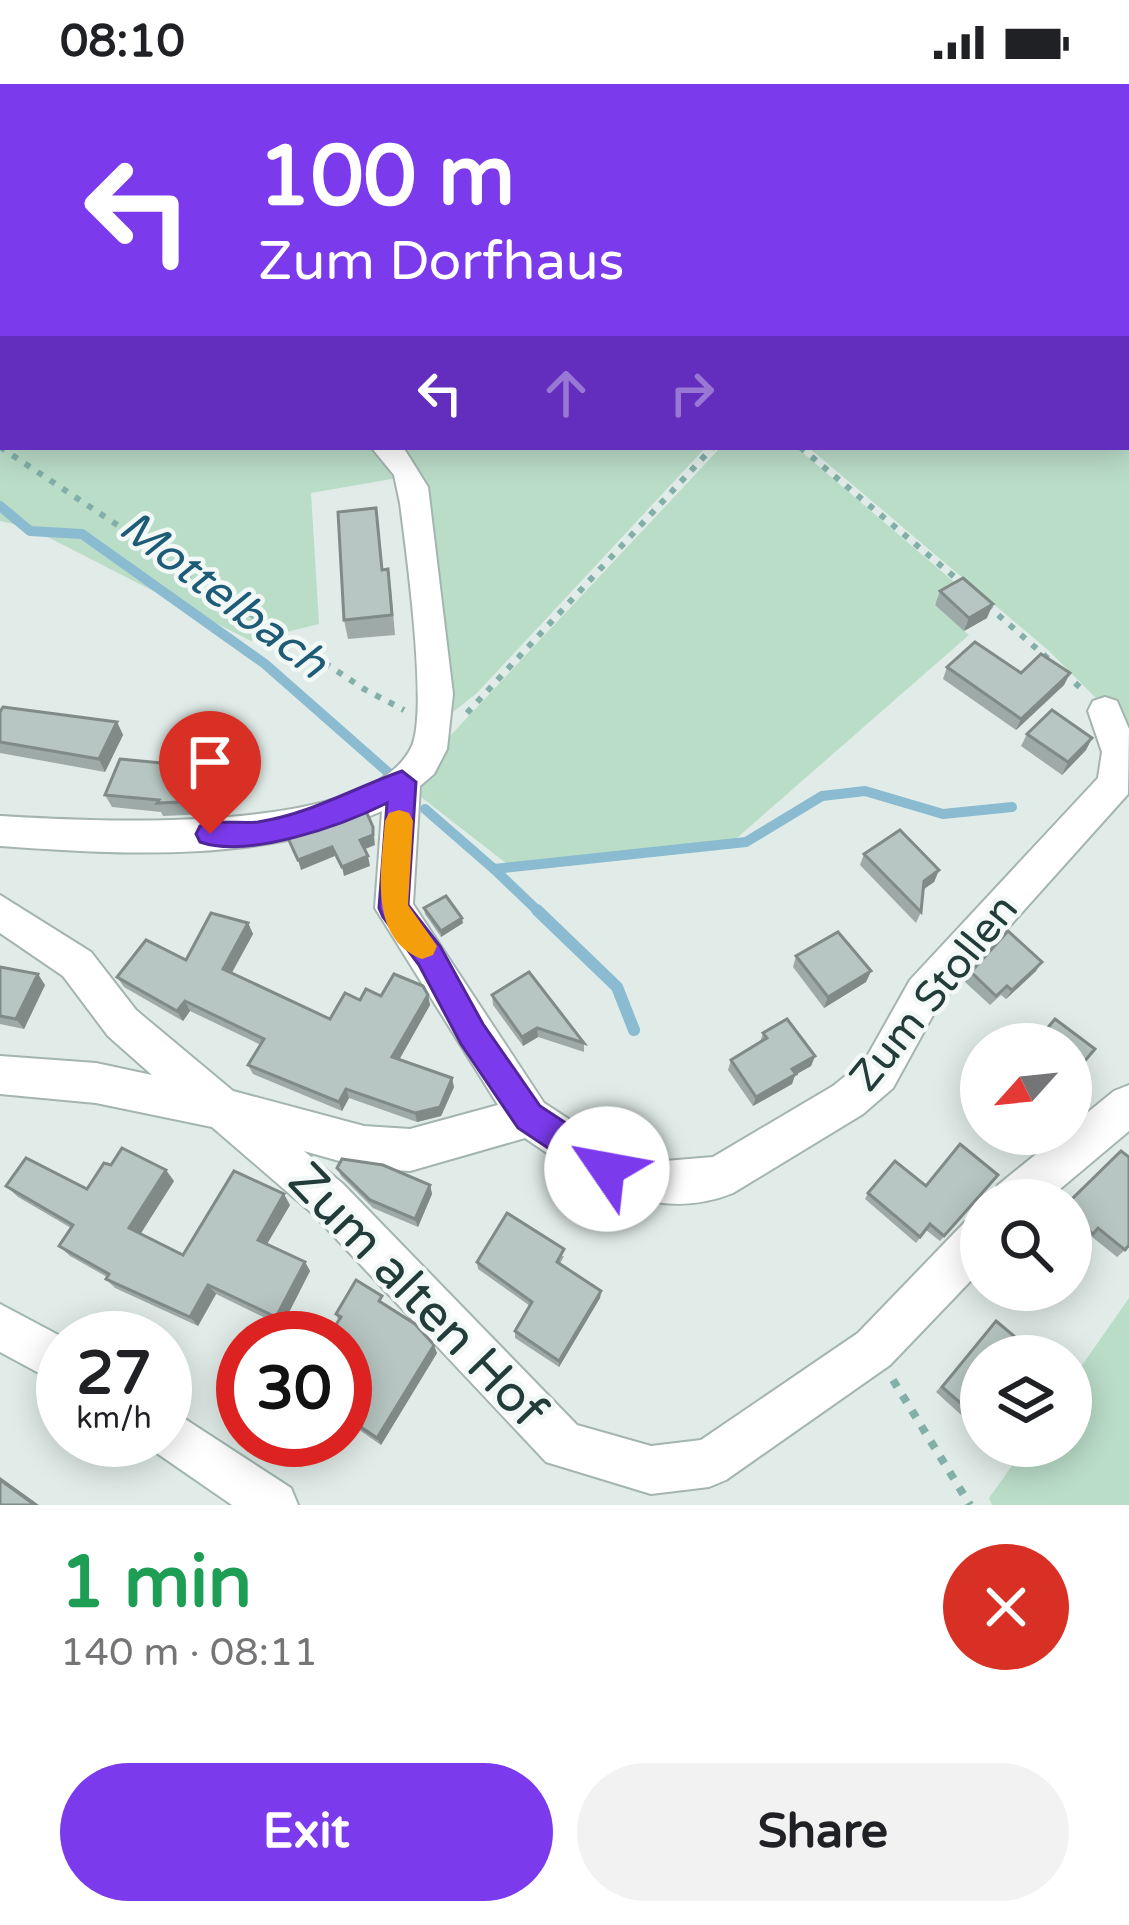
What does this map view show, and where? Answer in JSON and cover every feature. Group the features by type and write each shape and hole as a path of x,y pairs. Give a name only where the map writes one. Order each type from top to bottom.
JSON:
{"street":[{"path":"0,831 69,837 257,833 351,808 402,782 424,761 434,725 433,667 410,476 388,450"},
{"name":"Zum Stollen","path":"402,782 394,908 430,956 472,1034 529,1117 607,1169 653,1183 718,1178 848,1100 879,1074 925,993 1114,784 1120,752 1105,711"},
{"name":"Zum alten Hof","path":"0,912 77,964 122,1023 328,1199 563,1445 651,1470 709,1462 874,1349 960,1260"},
{"path":"0,1076 96,1083 228,1110 364,1147 410,1150 529,1117"},
{"path":"1039,1179 1129,1105"},
{"path":"0,1327 36,1348"},
{"path":"192,1449 274,1505"}],"path":[{"path":"5,450 364,689 434,725 454,727 710,450"},
{"path":"803,450 1105,711"},
{"path":"874,1349 970,1505"}],"green space":[{"path":"0,450 388,450 409,476 311,493 319,624 251,641 30,528 0,521"},
{"path":"404,450 703,450 477,693 453,712 415,466"},
{"path":"718,450 800,450 960,587 934,604 969,635 730,844 511,867 421,797 423,779 449,737"},
{"path":"812,450 1129,450 1129,731 1048,650"},
{"path":"1129,1298 1129,1505 992,1505 989,1498 1011,1467 1092,1467 1092,1351"}],"building":[{"path":"376,508 392,615 344,620 338,512"},
{"path":"963,578 993,604 969,618 940,591"},
{"path":"975,642 1021,673 1041,654 1070,673 1021,719 947,667"},
{"path":"3,707 117,722 99,759 0,742"},
{"path":"1052,710 1092,738 1068,762 1027,734"},
{"path":"120,759 214,768 203,801 157,803 159,800 105,795"},
{"path":"366,811 373,835 360,840 368,856 342,867 332,847 298,860 288,838"},
{"path":"900,830 939,870 924,881 921,912 864,854"},
{"path":"446,896 462,918 441,931 424,908"},
{"path":"211,913 248,923 223,969 330,1019 345,993 360,1000 366,989 381,996 394,974 423,986 428,995 392,1057 452,1078 440,1107 415,1113 346,1089 339,1102 248,1065 264,1039 185,1001 177,1011 117,977 146,940 186,960"},
{"path":"1008,931 1042,962 1012,990 1007,986 996,996 971,972"},
{"path":"838,932 871,971 828,997 796,956"},
{"path":"0,967 38,974 16,1019 0,1016"},
{"path":"529,972 584,1043 537,1028 522,1037 492,995"},
{"path":"787,1019 815,1056 792,1069 796,1074 756,1097 731,1060"},
{"path":"960,1144 960,1155 973,1155 998,1175 994,1179 960,1179 960,1218 944,1236 930,1224 920,1237 868,1193 895,1161 926,1186"},
{"path":"122,1148 166,1170 129,1228 183,1255 234,1171 284,1194 258,1240 305,1262 279,1311 263,1311 208,1285 192,1313 177,1311 106,1279 109,1274 59,1246 73,1225 6,1186 26,1158 87,1189 104,1163 111,1165"},
{"path":"1121,1151 1129,1157 1129,1245 1125,1250 1098,1228 1092,1233 1092,1179"},
{"path":"342,1159 383,1165 430,1185 415,1219 370,1200 337,1168"},
{"path":"507,1213 564,1249 557,1262 601,1291 559,1361 515,1331 532,1302 477,1262"},
{"path":"356,1280 382,1296 379,1301 415,1324 434,1345 377,1438 372,1435 372,1311 338,1311"},
{"path":"996,1321 1013,1335 985,1335"},
{"path":"960,1365 960,1403 942,1387"},
{"path":"0,1480 35,1505 0,1505"}],"waterway":[{"name":"Mottelbach","path":"0,506 30,531 82,534 265,664 390,774"},
{"name":"Mottelbach","path":"494,869 746,842 822,796 865,791 943,814 1012,807"},
{"name":"Mottelbach","path":"425,809 494,869"},
{"path":"494,869 540,913"},
{"path":"537,910 617,987 634,1030"}],"slow traffic":[{"path":"399,821 394,908 422,946"}],"route":[{"path":"210,834 257,833 351,808 402,782 394,908 430,956 472,1034 529,1117 607,1169"}]}
